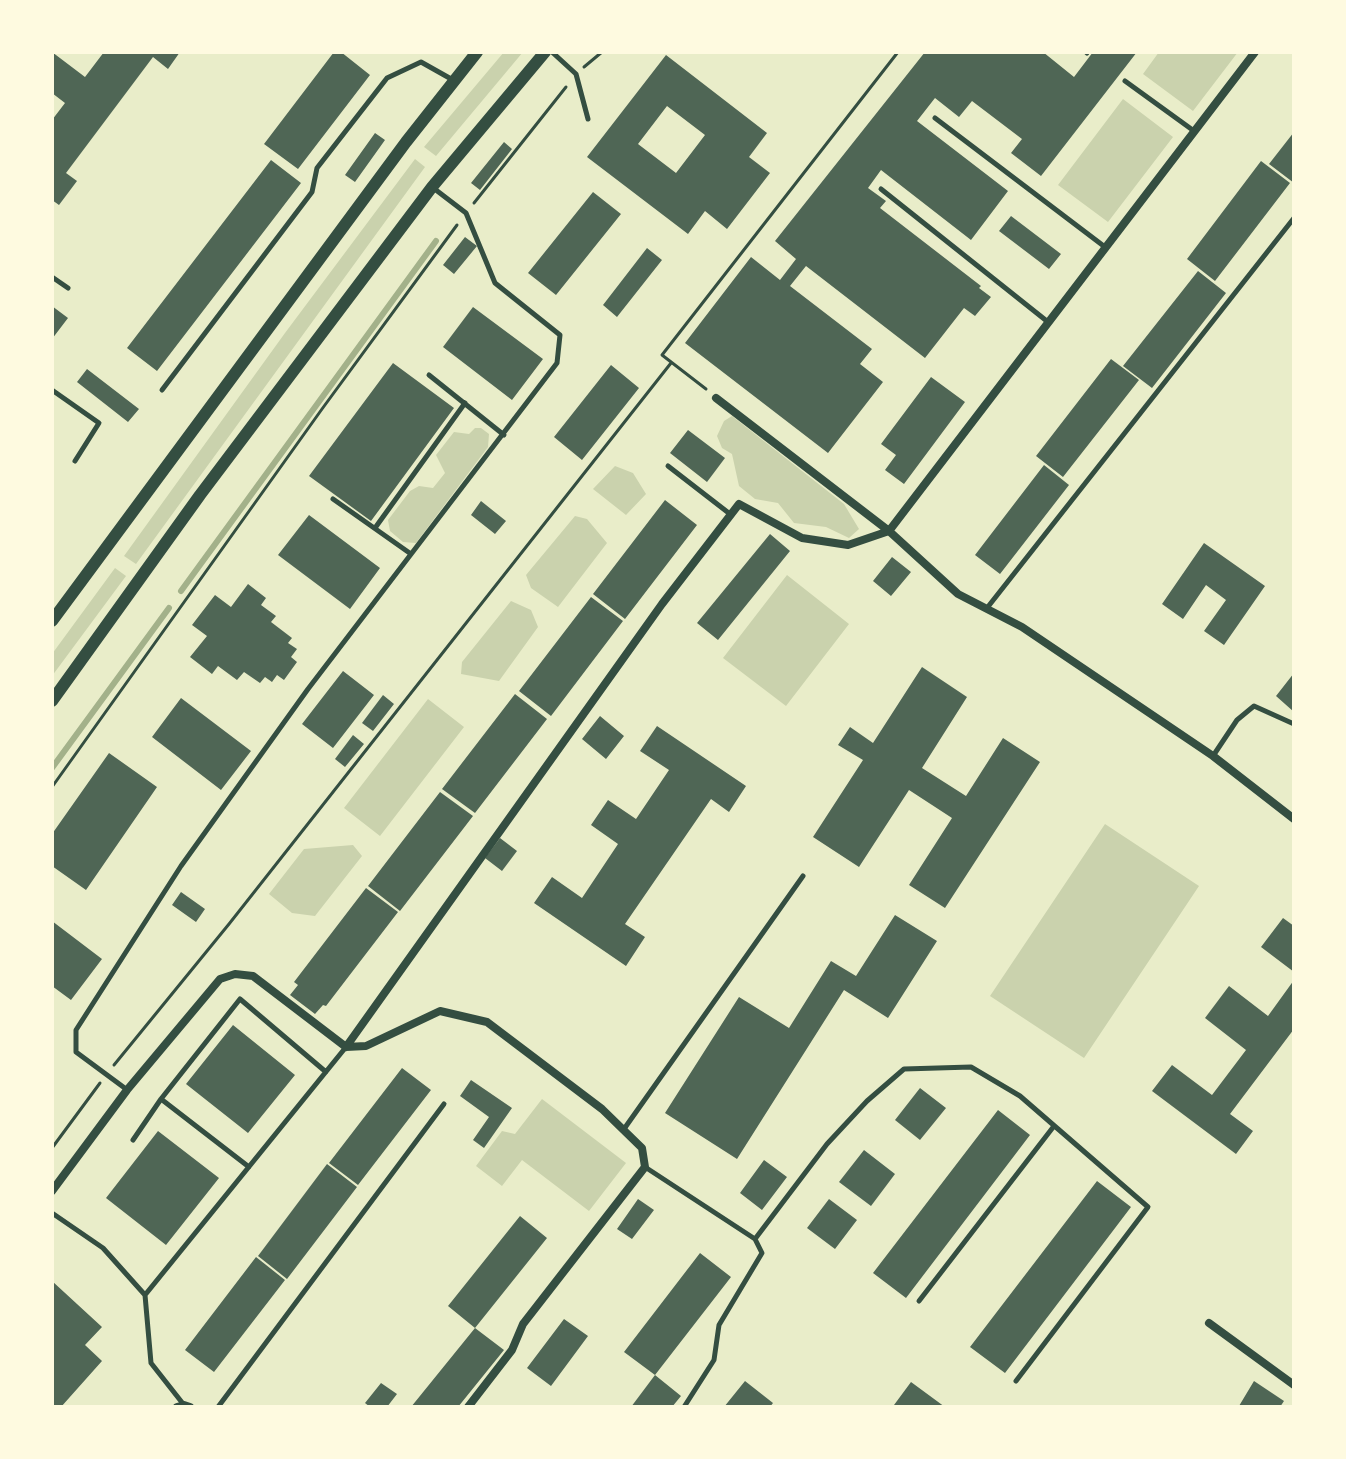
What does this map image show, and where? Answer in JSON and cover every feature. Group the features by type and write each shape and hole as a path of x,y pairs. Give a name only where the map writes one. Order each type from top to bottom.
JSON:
{"street":[{"path":"52,621 477,52"},
{"path":"52,701 200,495 432,187 545,52"},
{"path":"346,1047 662,604 739,504 802,538 848,545 889,531 1255,52"},
{"path":"716,398 889,531 958,594 1022,627 1213,756 1294,819"},
{"path":"52,1191 127,1090 220,979 235,974 253,976 346,1047 366,1046 440,1011 487,1022 602,1109 642,1148 645,1167 523,1324 512,1350 468,1407"},
{"path":"1209,1323 1294,1385"}],"lane":[{"path":"552,52 576,74 588,119"},
{"path":"162,390 312,192 317,168 387,78 421,62 454,80"},
{"path":"1125,81 1194,132"},
{"path":"935,118 1106,248"},
{"path":"127,1090 76,1052 76,1030 181,866 308,689 557,363 560,335 495,283 466,213 432,187"},
{"path":"881,189 1049,323"},
{"path":"987,608 1294,218"},
{"path":"52,277 68,288"},
{"path":"429,375 504,435"},
{"path":"52,390 99,423 75,461"},
{"path":"375,528 465,403"},
{"path":"668,466 731,515"},
{"path":"333,499 411,554"},
{"path":"1213,756 1237,720 1254,706 1294,724"},
{"path":"623,1130 803,876"},
{"path":"133,1140 161,1099 240,999 326,1072"},
{"path":"145,1295 346,1047"},
{"path":"755,1239 827,1144 867,1101 904,1069 971,1067 1020,1096 1148,1207 1016,1381"},
{"path":"161,1099 249,1167"},
{"path":"218,1407 444,1104"},
{"path":"919,1301 1054,1126"},
{"path":"645,1167 755,1239 762,1253 719,1325 714,1360 684,1407"},
{"path":"52,1213 103,1248 145,1295 151,1363 183,1406"}],"path":[{"path":"52,787 466,213 576,74 602,52"},
{"path":"716,398 662,355 898,52"},
{"path":"52,1148 107,1074 249,900 671,363"}],"green space":[{"path":"504,52 523,52 436,156 424,147"},
{"path":"1159,52 1238,52 1193,111 1143,74"},
{"path":"1123,99 1173,137 1108,222 1058,185"},
{"path":"415,159 425,167 136,564 124,556 285,333"},
{"path":"732,416 844,504 859,529 849,538 826,527 794,523 778,503 755,499 739,486 732,454 722,448 717,436 724,421"},
{"path":"475,428 489,434 488,447 416,543 403,542 390,531 388,520 410,491 419,486 433,488 445,473 436,455 454,432 469,434"},
{"path":"615,466 633,473 646,494 626,515 593,489"},
{"path":"575,516 587,519 607,543 558,607 531,588 526,575"},
{"path":"115,568 126,576 52,676 52,654"},
{"path":"787,575 849,624 786,706 723,658"},
{"path":"511,601 531,610 538,627 499,681 461,674 462,662"},
{"path":"428,699 464,727 380,836 344,808"},
{"path":"1105,824 1199,886 1084,1058 990,996"},
{"path":"353,845 362,856 315,916 292,913 269,894 304,849"},
{"path":"542,1099 626,1163 589,1211 522,1160 502,1186 476,1166 502,1131 515,1134"}],"building":[{"path":"52,52 85,77 104,52 180,52 168,69 153,57 66,173 77,181 59,205 52,200 52,120 65,103 52,93"},
{"path":"334,52 341,52 370,75 298,169 264,144"},
{"path":"925,52 1043,52 1074,77 1093,52 1137,52 1041,176 1011,153 1022,139 972,101 959,117 935,98 917,121 1008,191 971,240 881,170 868,188 886,201 880,208 991,297 975,316 964,308 925,358 806,266 790,286 872,349 860,364 883,382 828,453 685,343 751,257 780,280 796,259 775,241"},
{"path":"666,55 767,133 749,157 770,173 727,229 705,211 688,234 587,157","holes":["667,106 705,135 676,173 638,144"]},
{"path":"1294,132 1294,183 1269,164"},
{"path":"375,133 385,140 355,182 345,175"},
{"path":"504,142 512,149 480,190 471,183"},
{"path":"271,160 301,183 157,371 127,348"},
{"path":"1261,161 1290,183 1215,281 1187,259"},
{"path":"593,192 621,214 556,295 528,273"},
{"path":"1011,216 1061,254 1049,269 999,231"},
{"path":"465,237 477,246 454,274 443,265"},
{"path":"647,248 662,260 617,317 603,305"},
{"path":"1198,271 1226,293 1152,388 1123,366"},
{"path":"52,306 68,318 52,339"},
{"path":"473,307 543,359 512,400 443,347"},
{"path":"1111,359 1139,380 1063,477 1036,456"},
{"path":"393,363 454,408 371,521 309,476"},
{"path":"611,365 639,388 582,460 554,437"},
{"path":"87,369 139,409 128,422 77,382"},
{"path":"931,377 965,402 904,484 885,470 896,455 881,444"},
{"path":"688,430 725,458 707,482 670,453"},
{"path":"1044,465 1069,485 1000,574 975,555"},
{"path":"665,500 697,525 625,619 593,594"},
{"path":"481,501 506,521 495,534 471,515"},
{"path":"309,515 380,568 350,609 278,555"},
{"path":"770,534 790,551 718,640 697,623"},
{"path":"1204,543 1265,586 1224,645 1204,631 1226,600 1206,585 1183,619 1162,604"},
{"path":"892,557 911,572 891,596 873,581"},
{"path":"248,584 266,598 261,605 276,616 271,622 292,638 288,643 297,649 291,657 297,662 284,680 277,675 272,682 265,677 260,683 244,672 237,680 218,666 212,674 190,657 207,636 192,625 215,595 231,607"},
{"path":"591,597 623,621 551,716 519,691"},
{"path":"922,667 967,697 922,768 966,796 1003,738 1040,762 945,908 909,885 952,818 909,790 859,867 813,837 863,760 838,745 850,727 873,743"},
{"path":"343,671 374,695 333,748 302,724"},
{"path":"1294,673 1294,712 1276,696"},
{"path":"515,694 547,719 475,813 442,789"},
{"path":"383,695 394,704 373,731 362,723"},
{"path":"181,698 251,751 221,790 152,737"},
{"path":"600,716 624,736 606,759 582,739"},
{"path":"657,726 746,786 729,812 711,799 625,924 645,937 626,966 534,903 552,877 582,898 618,844 591,825 608,800 636,819 669,770 640,751"},
{"path":"353,735 364,744 345,767 335,759"},
{"path":"109,753 157,787 86,890 52,866 52,834"},
{"path":"440,792 473,816 400,911 368,886"},
{"path":"500,838 517,851 502,871 485,858"},
{"path":"366,888 398,912 326,1006 323,1005 315,1014 290,995 298,985 294,982"},
{"path":"181,892 205,909 196,922 172,905"},
{"path":"895,915 937,941 888,1018 844,990 737,1159 665,1113 739,997 789,1028 831,961 856,976"},
{"path":"1283,918 1294,926 1294,972 1261,947"},
{"path":"52,921 102,959 71,1000 52,986"},
{"path":"1294,980 1294,1029 1230,1114 1253,1131 1236,1154 1152,1091 1172,1065 1212,1095 1246,1050 1205,1018 1229,986 1268,1016"},
{"path":"233,1025 295,1075 248,1133 186,1084"},
{"path":"402,1068 431,1090 358,1185 329,1163"},
{"path":"471,1080 512,1108 484,1148 473,1140 489,1117 460,1096"},
{"path":"920,1088 946,1108 920,1140 895,1120"},
{"path":"998,1110 1030,1135 906,1298 873,1273"},
{"path":"158,1131 219,1178 166,1245 106,1198"},
{"path":"864,1150 895,1174 871,1206 839,1182"},
{"path":"764,1160 787,1177 762,1210 740,1193"},
{"path":"327,1164 357,1187 287,1279 258,1256"},
{"path":"1097,1181 1131,1207 1005,1373 970,1347"},
{"path":"638,1199 654,1210 632,1239 617,1229"},
{"path":"829,1199 857,1220 835,1249 807,1228"},
{"path":"520,1216 547,1238 475,1328 448,1306"},
{"path":"700,1253 731,1277 655,1375 624,1352"},
{"path":"256,1257 285,1280 214,1372 185,1350"},
{"path":"52,1281 102,1327 85,1345 102,1361 61,1407 52,1407"},
{"path":"564,1319 588,1336 551,1386 527,1368"},
{"path":"475,1328 504,1350 458,1407 411,1407"},
{"path":"655,1375 681,1396 672,1407 631,1407"},
{"path":"745,1381 773,1403 770,1407 724,1407"},
{"path":"1254,1381 1284,1401 1280,1407 1239,1406"},
{"path":"911,1382 945,1407 894,1405"},
{"path":"381,1383 397,1394 387,1407 370,1407 365,1403"}],"waterway":[{"path":"181,591 436,241"},
{"path":"52,768 169,608"}]}
